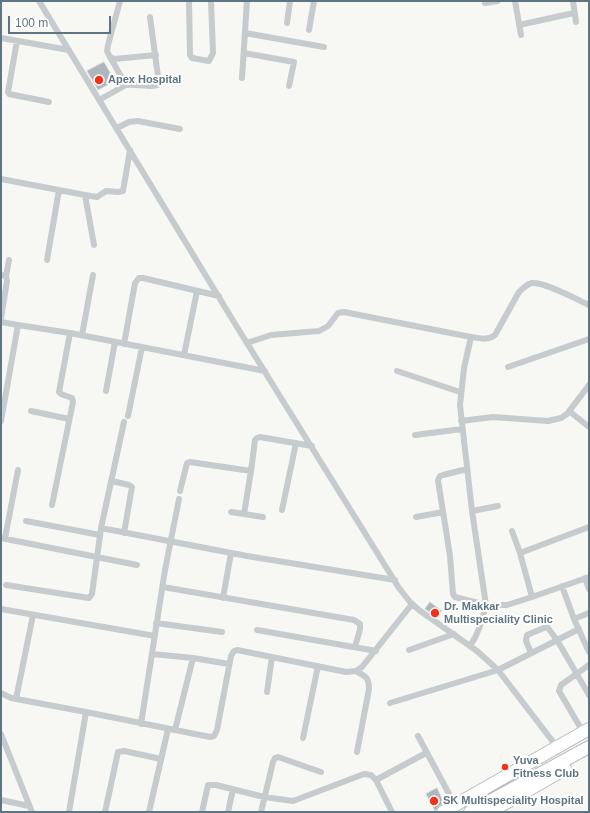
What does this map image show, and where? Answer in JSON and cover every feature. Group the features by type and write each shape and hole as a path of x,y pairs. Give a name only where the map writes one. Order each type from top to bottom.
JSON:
{"highway":[{"path":"454,809 557,747 587,733"},
{"path":"443,812 454,809 587,733"},
{"path":"470,812 589,746"},
{"path":"490,812 589,756"}],"street":[{"path":"39,1 247,343 395,580 412,604 470,646 498,670 557,747"},
{"path":"120,1 107,51 126,85"},
{"path":"189,1 190,54 192,58 196,60 209,61 213,53 211,1"},
{"path":"242,78 248,1"},
{"path":"287,23 290,1"},
{"path":"309,30 314,1"},
{"path":"485,3 498,1"},
{"path":"515,1 521,35"},
{"path":"573,1 576,22"},
{"path":"519,25 574,13"},
{"path":"99,100 126,85 157,86 159,84 160,80 150,17"},
{"path":"245,32 324,47"},
{"path":"1,38 69,50"},
{"path":"17,41 8,92 9,94 49,102"},
{"path":"244,53 294,62 289,86"},
{"path":"110,57 114,59 156,56"},
{"path":"117,128 129,122 138,121 180,129"},
{"path":"1,179 85,195 97,196 106,191 118,192 123,190 130,150"},
{"path":"47,260 59,190"},
{"path":"85,195 94,245"},
{"path":"1,318 6,287 4,276 10,260"},
{"path":"82,335 93,275"},
{"path":"124,344 136,280 143,278 219,296"},
{"path":"247,343 271,335 319,332 328,326 338,313 344,312 470,337 484,339 492,338 496,335 519,292 524,286 532,283 542,284 589,305"},
{"path":"184,355 197,291"},
{"path":"1,322 70,332 265,371"},
{"path":"1,421 4,391 18,325"},
{"path":"52,505 73,402 72,398 59,392 70,332"},
{"path":"470,337 460,392 460,405 466,469 486,605 483,620 477,636 470,646"},
{"path":"508,367 589,339"},
{"path":"106,391 115,342"},
{"path":"6,585 89,598 92,594 101,532 142,347"},
{"path":"397,371 460,392"},
{"path":"461,420 493,417 555,420 561,418 569,411 589,385"},
{"path":"31,411 69,419"},
{"path":"569,411 589,426"},
{"path":"415,434 462,429"},
{"path":"244,514 257,438 260,437 312,446"},
{"path":"282,510 296,443"},
{"path":"180,491 186,463 190,462 251,470"},
{"path":"466,469 440,476 438,483 450,556 453,594 455,597 486,605 507,605 587,578 589,589"},
{"path":"18,470 3,538 137,565"},
{"path":"112,481 129,484 132,487 124,533"},
{"path":"141,724 156,623 179,499"},
{"path":"472,511 498,506"},
{"path":"232,512 262,517"},
{"path":"416,517 443,512"},
{"path":"26,521 101,532 124,533 231,553 395,580"},
{"path":"520,553 589,527"},
{"path":"512,530 532,597"},
{"path":"223,598 231,553"},
{"path":"562,586 574,619 586,638 589,652"},
{"path":"163,587 354,620 360,624 355,647"},
{"path":"1,694 16,699 141,724 214,736 217,730 229,664 234,651 237,650 346,672 356,671 362,668 412,604"},
{"path":"1,609 155,636"},
{"path":"574,619 589,612"},
{"path":"16,699 33,615"},
{"path":"156,623 222,632"},
{"path":"531,653 526,640 527,635 546,627 550,629 589,695"},
{"path":"390,703 498,670 579,629"},
{"path":"257,630 376,651"},
{"path":"409,650 454,634"},
{"path":"152,654 193,658 229,664"},
{"path":"267,692 272,657"},
{"path":"175,730 193,658"},
{"path":"587,733 560,691 561,685 589,665"},
{"path":"304,738 318,666"},
{"path":"356,671 368,678 370,689 357,752"},
{"path":"70,812 86,712"},
{"path":"149,812 168,728"},
{"path":"1,734 3,746 30,809"},
{"path":"418,736 454,809"},
{"path":"105,812 118,752 124,751 161,759"},
{"path":"376,780 426,753"},
{"path":"261,812 275,758 278,757 321,772"},
{"path":"202,812 208,786 216,785 264,797 293,801 364,774 371,775 376,780 392,812"},
{"path":"228,812 233,790"},
{"path":"1,800 30,809"}],"building":[{"path":"104,62 115,81 98,90 87,71"},
{"path":"430,602 442,611 437,617 425,609"},
{"path":"437,788 444,803 435,811 426,794"}],"place":[{"name":"Apex Hospital","path":"99,80"},
{"name":"Dr. Makkar Multispeciality Clinic","path":"435,613"},
{"name":"Yuva Fitness Club","path":"505,767"},
{"name":"SK Multispeciality Hospital","path":"434,801"}]}
